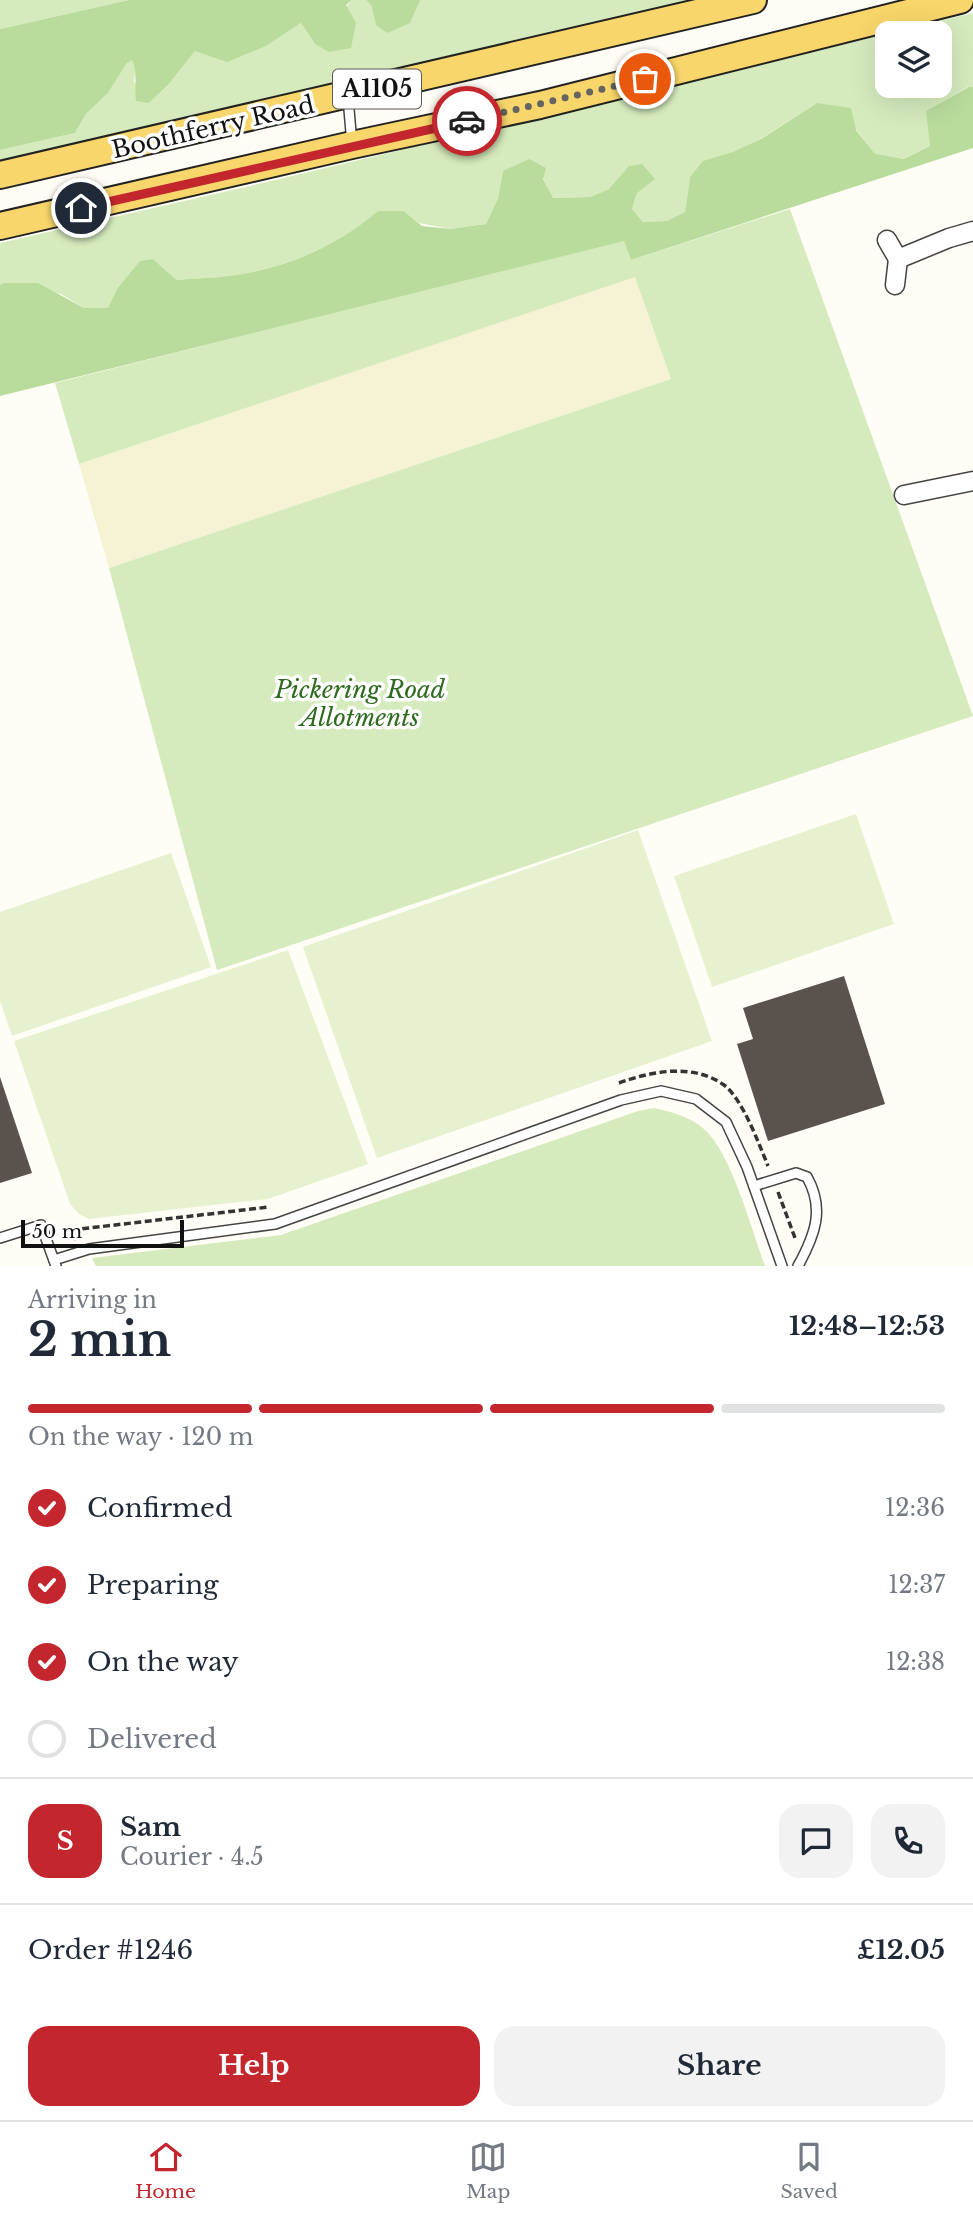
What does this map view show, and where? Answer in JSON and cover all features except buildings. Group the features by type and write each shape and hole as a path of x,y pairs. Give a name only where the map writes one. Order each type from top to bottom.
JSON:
{"main road":[{"name":"Boothferry Road","path":"0,175 753,0"},
{"name":"Boothferry Road","path":"0,226 540,105 960,0"}],"street":[{"path":"898,259 948,238 973,231"},
{"path":"887,240 898,259 895,285"},
{"path":"904,495 973,481"}],"lane":[{"path":"348,96 352,145"},
{"path":"0,1238 41,1225 55,1263 89,1249 275,1224 621,1100 661,1091 696,1099 726,1122 754,1186 782,1266"},
{"path":"754,1186 796,1173 807,1177 816,1193 818,1209 812,1233 798,1266"}],"shaded area":[{"path":"636,276 671,379 109,568 79,464"}],"green space":[{"path":"0,0 129,0 0,29"},
{"path":"129,0 352,0 346,5 356,23 351,48 329,52 315,44 301,23 266,46 227,62 195,51 169,84 149,103 136,101 135,69 132,60 127,63 108,93 86,114 75,133 0,150 0,29"},
{"path":"352,0 366,0 371,5 376,25 420,0 704,0 0,163 0,150 75,133 86,114 108,93 132,59 136,67 134,82 149,103 169,84 195,51 266,46 301,23 315,44"},
{"path":"366,0 420,0 410,23 387,33 376,25 371,5"},
{"path":"973,13 973,87 952,96 952,21 939,21"},
{"path":"875,37 875,98 949,98 927,111 930,146 904,159 875,155 856,129 817,103 757,141 690,177 685,213 667,221 643,222 632,209 637,193 609,189 590,197 552,198 543,178 503,171 498,198 486,224 450,229 419,223 404,211 378,211 347,234 314,252 261,270 226,276 177,280 153,259 117,289 109,308 84,308 61,294 0,286 0,243"},
{"path":"973,87 973,148 631,260 624,241 0,396 0,285 4,283 38,283 84,308 108,308 117,289 140,261 153,259 177,280 261,270 297,259 331,244 378,211 404,211 422,226 450,229 486,224 498,198 503,171 529,159 546,168 543,179 553,198 590,197 609,189 629,166 642,164 655,179 637,193 632,209 643,222 667,221 685,212 690,177 703,161 733,152 761,139 817,103 851,108 856,130 875,154 904,159 930,146 926,111"},
{"name":"Pickering Road Allotments","path":"790,209 973,716 217,970 109,568 671,379 635,277 79,464 55,383 624,240 631,260"},
{"path":"856,814 894,924 712,987 674,876"},
{"path":"638,830 712,1041 377,1158 303,947"},
{"path":"171,853 211,967 12,1036 0,1001 0,912"},
{"path":"288,950 368,1164 268,1199 89,1219 79,1214 70,1204 14,1041"},
{"path":"654,1108 692,1121 714,1140 732,1173 765,1266 96,1266 92,1258 281,1235 638,1111"}],"way so far":[{"path":"467,121 645,79"}],"route":[{"path":"81,208 467,121"}]}
